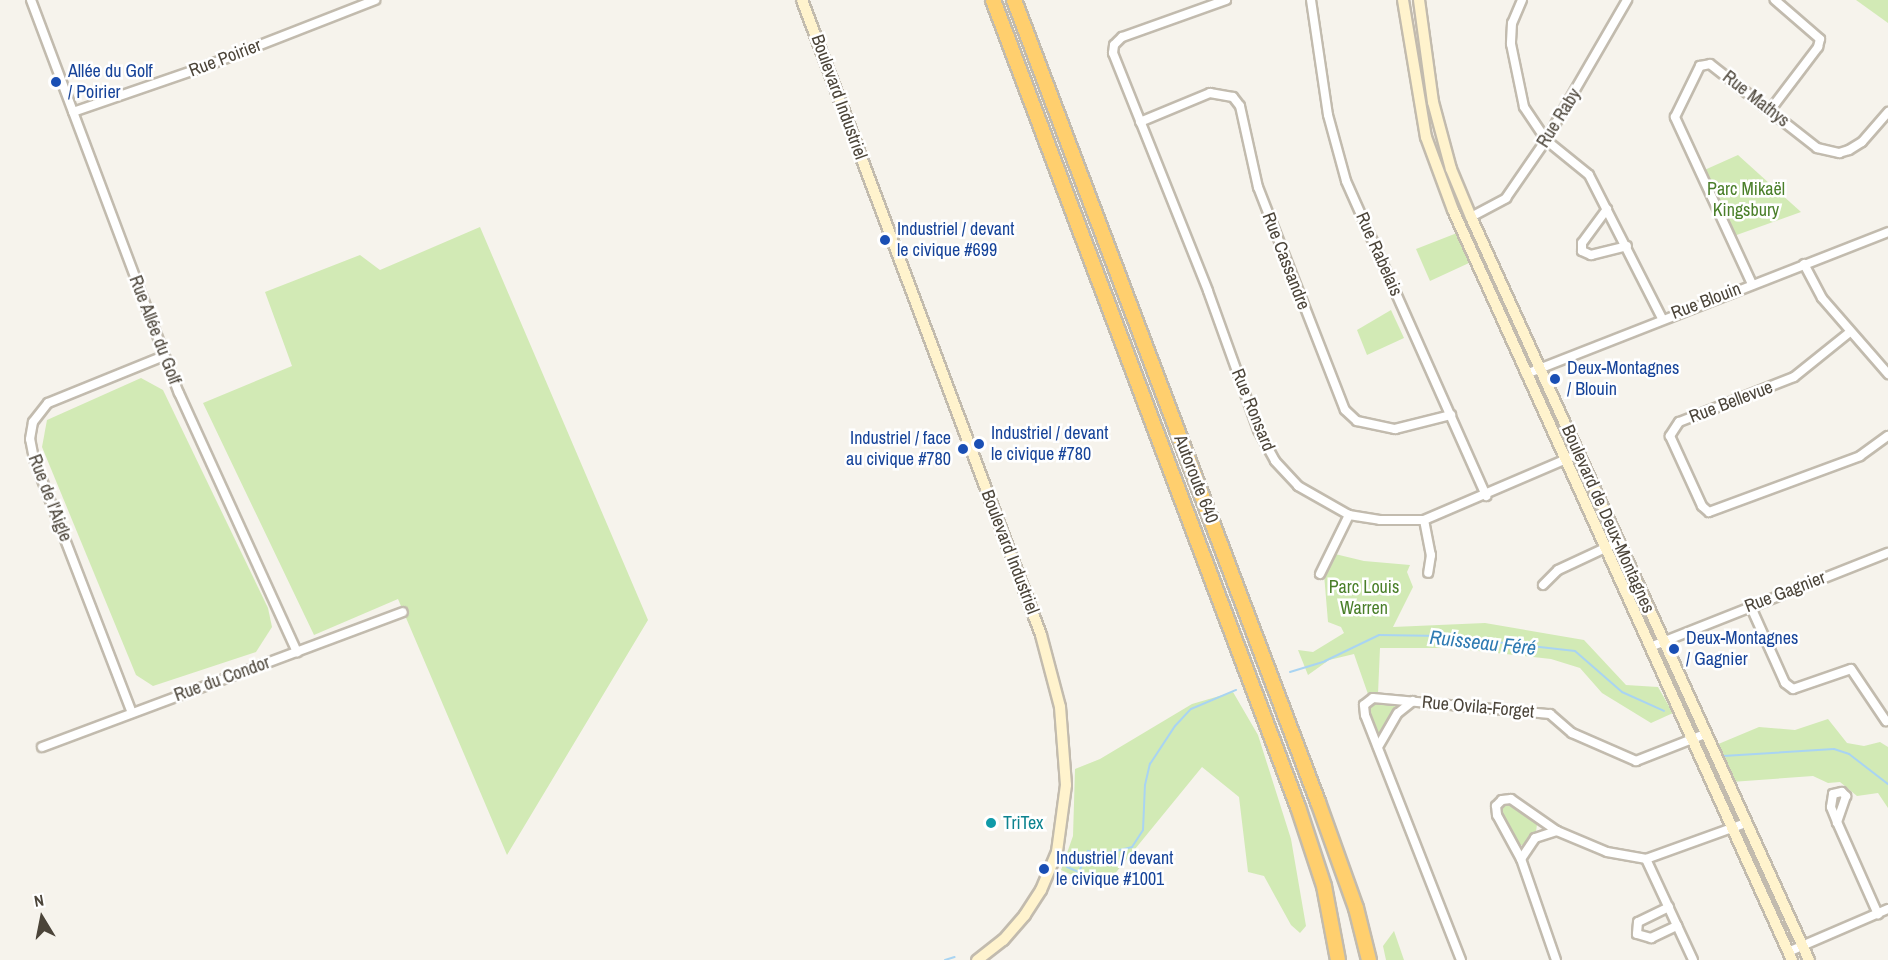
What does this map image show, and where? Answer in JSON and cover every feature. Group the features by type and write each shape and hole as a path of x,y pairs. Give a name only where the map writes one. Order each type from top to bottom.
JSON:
{"highway":[{"name":"Autoroute 640","path":"993,0 1301,814 1324,886 1338,960"},
{"name":"Autoroute 640","path":"1014,0 1318,802 1354,902 1369,960"}],"street":[{"name":"Rue Allée du Golf","path":"31,0 164,356 297,652"},
{"name":"Rue Poirier","path":"73,112 201,68 375,0"},
{"name":"Boulevard Industriel","path":"802,0 1041,634 1060,707 1066,785 1057,852 1025,915 1003,940 977,960"},
{"path":"1200,3 1226,0"},
{"name":"Rue Rabelais","path":"1311,0 1328,115 1346,180 1486,496"},
{"name":"Boulevard de Deux-Montagnes","path":"1402,0 1426,137 1453,210 1790,956"},
{"name":"Boulevard de Deux-Montagnes","path":"1419,0 1434,109 1471,217 1809,960"},
{"path":"1522,0 1512,24 1511,44 1524,106 1546,140 1582,165 1627,246 1662,318"},
{"name":"Rue Raby","path":"1471,217 1506,198 1546,140 1627,0"},
{"path":"1771,109 1818,47 1820,39 1775,0"},
{"name":"Rue Ronsard","path":"1200,3 1122,37 1114,45 1113,53 1269,451 1299,486 1349,515 1380,520 1424,520 1486,496 1578,454"},
{"name":"Rue Mathys","path":"1752,284 1675,117 1700,66 1710,64 1771,109 1817,148 1839,153 1862,142 1888,112"},
{"name":"Rue Cassandre","path":"1140,122 1210,93 1233,97 1240,106 1258,187 1345,410 1357,421 1395,429 1451,415"},
{"path":"1607,209 1582,243 1582,251 1591,255 1627,246"},
{"name":"Rue Blouin","path":"1526,374 1662,318 1888,232"},
{"path":"1804,264 1822,298 1888,374"},
{"name":"Rue Bellevue","path":"1850,332 1812,366 1794,377 1679,422 1670,436 1702,506 1709,512 1860,456 1888,436"},
{"name":"Rue de l'Aigle","path":"132,713 34,459 30,439 33,422 48,403 164,356"},
{"path":"1320,574 1349,515"},
{"path":"1424,520 1431,555 1428,573"},
{"path":"1543,585 1558,570 1618,542"},
{"name":"Rue Gagnier","path":"1650,647 1750,605 1888,553"},
{"path":"1750,605 1785,683 1793,688 1851,669 1886,720"},
{"name":"Rue du Condor","path":"42,747 403,612"},
{"name":"Rue Ovila-Forget","path":"1461,960 1378,747 1364,705 1373,698 1550,714 1572,733 1636,761 1705,734"},
{"name":"Rue Ovila-Forget","path":"1378,747 1398,713 1413,701"},
{"path":"1556,960 1521,859 1497,815 1496,806 1502,800 1511,799 1557,831 1607,852 1647,859 1746,822"},
{"path":"1837,822 1878,914"},
{"path":"1521,859 1534,838 1557,831"},
{"path":"1647,859 1693,960"},
{"path":"1669,907 1638,922 1637,934 1651,938 1677,926"},
{"path":"1790,956 1802,946 1888,909"}],"green space":[{"path":"1856,0 1888,0 1888,23"},
{"name":"Parc Mikaël Kingsbury","path":"1738,155 1801,212 1731,237 1700,172"},
{"path":"480,227 648,620 507,855 398,599 314,635 203,403 292,366 265,292 360,255 380,270"},
{"path":"1457,233 1469,263 1430,281 1416,249"},
{"path":"1391,310 1404,338 1367,355 1357,330"},
{"path":"141,378 163,390 268,608 272,627 256,652 153,686 136,675 42,447 47,420"},
{"name":"Parc Louis Warren","path":"1335,554 1364,561 1410,565 1407,572 1413,587 1393,627 1485,623 1584,640 1626,685 1658,687 1673,713 1651,723 1602,693 1580,668 1551,659 1451,648 1380,648 1378,694 1373,697 1369,697 1354,654 1329,660 1308,675 1298,650 1313,652 1344,633 1341,627 1328,622 1324,574"},
{"path":"1233,692 1258,735 1291,839 1306,926 1300,933 1291,925 1264,876 1248,872 1239,797 1202,767 1113,876 1092,884 1061,870 1073,836 1075,769 1100,759 1192,704"},
{"path":"1373,698 1398,702 1398,713 1383,733 1375,733 1364,705"},
{"path":"1828,719 1847,743 1864,746 1880,742 1888,747 1888,808 1878,793 1857,796 1840,782 1828,783 1813,776 1731,782 1716,745 1759,727 1795,730"},
{"path":"1511,799 1538,818 1535,838 1527,846 1513,844 1497,815 1502,800"},
{"path":"1394,931 1404,960 1386,960 1383,946"}],"waterway":[{"name":"Ruisseau Féré","path":"1290,672 1325,661 1379,635 1442,636 1575,651 1622,692 1664,711"},
{"name":"Ruisseau Féré","path":"1067,867 1079,872 1088,851 1104,854 1132,847 1143,830 1145,785 1150,764 1175,726 1191,709 1236,690"},
{"name":"Ruisseau Féré","path":"1723,756 1834,749 1849,754 1888,784"},
{"name":"Ruisseau Féré","path":"945,960 955,957"}],"place":[{"name":"Allée du Golf / Poirier","path":"56,82"},
{"name":"Industriel / devant le civique #699","path":"885,240"},
{"name":"Deux-Montagnes / Blouin","path":"1555,379"},
{"name":"Industriel / devant le civique #780","path":"979,444"},
{"name":"Industriel / face au civique #780","path":"963,449"},
{"name":"Deux-Montagnes / Gagnier","path":"1674,649"},
{"name":"TriTex","path":"991,823"},
{"name":"Industriel / devant le civique #1001","path":"1044,869"}]}
